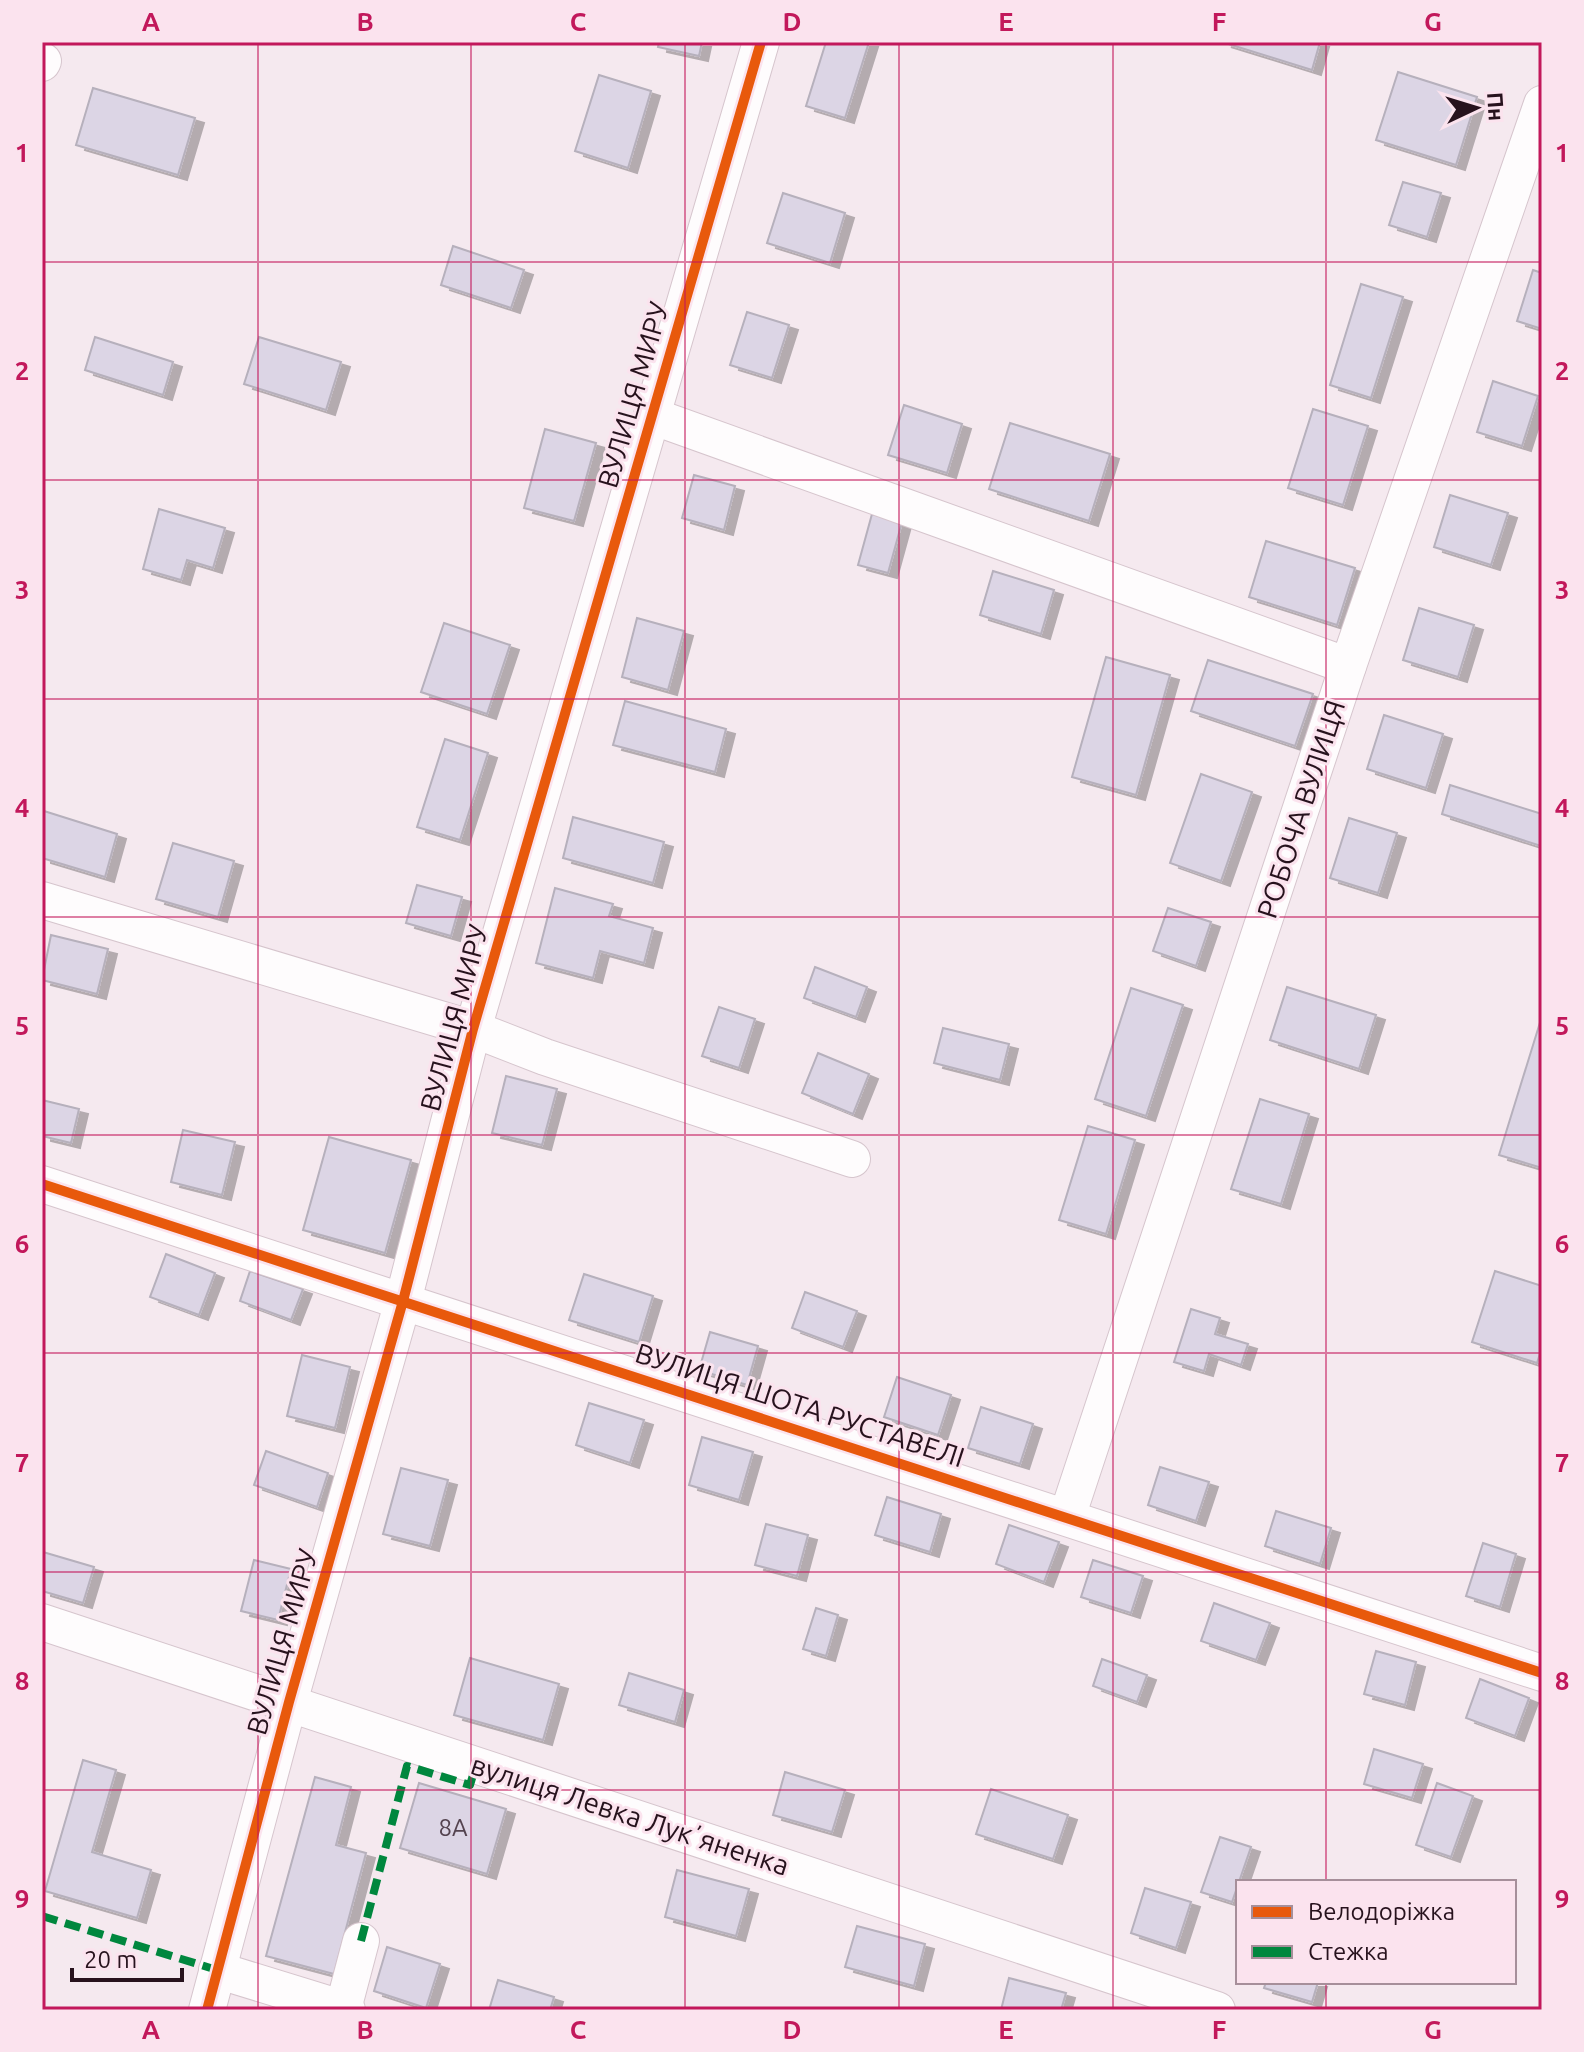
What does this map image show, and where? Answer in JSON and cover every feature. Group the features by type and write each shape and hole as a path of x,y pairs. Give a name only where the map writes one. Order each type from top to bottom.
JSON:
{"street":[{"name":"ВУЛИЦЯ МИРУ","path":"207,2010 289,1702 403,1301 473,1029 761,42"},
{"name":"РОБОЧА ВУЛИЦЯ","path":"1067,1517 1348,666 1542,104"},
{"path":"652,416 1348,666"},
{"name":"ВУЛИЦЯ МИРУ","path":"42,900 473,1029 545,1057 852,1159"},
{"name":"ВУЛИЦЯ ШОТА РУСТАВЕЛІ","path":"42,1184 1542,1673"},
{"name":"вулиця Левка Лукʼяненка","path":"42,1622 1217,2010"},
{"path":"217,1970 345,2009 361,1941"}],"building":[{"path":"659,42 702,42 699,56 658,47"},
{"path":"826,42 869,42 845,118 806,106"},
{"path":"1222,42 1320,42 1312,70"},
{"path":"1398,72 1477,97 1456,165 1376,140"},
{"path":"599,75 651,91 628,168 575,151"},
{"path":"93,88 195,118 178,175 76,145"},
{"path":"1403,182 1441,193 1427,237 1389,225"},
{"path":"783,193 845,213 830,263 767,243"},
{"path":"453,246 524,270 511,308 441,285"},
{"path":"1533,270 1542,273 1542,329 1517,321"},
{"path":"1361,284 1403,297 1371,398 1330,385"},
{"path":"747,312 789,325 772,378 730,365"},
{"path":"95,337 173,362 163,395 85,370"},
{"path":"259,337 341,362 326,410 244,384"},
{"path":"1493,381 1538,396 1522,446 1477,432"},
{"path":"904,405 962,424 947,473 888,455"},
{"path":"1313,409 1368,426 1343,505 1288,488"},
{"path":"1010,423 1110,454 1089,521 989,489"},
{"path":"545,429 596,443 574,521 524,508"},
{"path":"694,475 735,486 724,530 682,518"},
{"path":"1450,495 1508,513 1491,565 1434,547"},
{"path":"159,509 225,528 213,568 187,560 181,580 143,569"},
{"path":"872,514 902,522 888,573 858,565"},
{"path":"1266,541 1355,568 1337,625 1249,597"},
{"path":"993,571 1054,590 1041,634 980,615"},
{"path":"1419,608 1474,625 1458,677 1403,660"},
{"path":"637,618 684,631 668,690 622,677"},
{"path":"444,623 510,645 487,714 421,692"},
{"path":"1106,657 1170,675 1136,795 1072,777"},
{"path":"1208,660 1313,694 1295,746 1191,711"},
{"path":"625,701 726,729 715,772 613,745"},
{"path":"1384,715 1443,734 1426,788 1367,769"},
{"path":"445,739 488,753 460,840 417,827"},
{"path":"1201,774 1252,792 1221,881 1170,863"},
{"path":"1450,785 1542,814 1541,846 1442,814"},
{"path":"44,811 117,834 105,877 42,858"},
{"path":"573,817 664,842 653,883 563,858"},
{"path":"1349,818 1397,833 1378,893 1330,878"},
{"path":"173,843 234,861 218,917 156,899"},
{"path":"417,885 462,897 451,936 406,923"},
{"path":"555,888 613,904 609,916 653,928 644,963 600,951 593,978 536,963"},
{"path":"1168,908 1211,922 1196,966 1153,951"},
{"path":"51,935 108,949 97,994 42,980"},
{"path":"815,967 867,987 856,1017 804,998"},
{"path":"1287,987 1376,1015 1359,1069 1270,1040"},
{"path":"1131,988 1183,1005 1146,1116 1095,1099"},
{"path":"719,1007 755,1019 739,1068 702,1056"},
{"path":"1542,1016 1542,1168 1499,1155"},
{"path":"943,1028 1009,1044 1000,1080 934,1063"},
{"path":"818,1053 869,1074 853,1114 802,1093"},
{"path":"506,1076 557,1089 542,1145 492,1133"},
{"path":"1260,1099 1309,1114 1281,1204 1231,1189"},
{"path":"42,1100 79,1109 71,1143 42,1136"},
{"path":"1088,1126 1135,1140 1106,1234 1059,1220"},
{"path":"183,1130 235,1142 222,1195 171,1182"},
{"path":"329,1137 411,1160 385,1253 303,1230"},
{"path":"166,1254 215,1273 199,1315 150,1297"},
{"path":"250,1271 303,1289 291,1320 240,1301"},
{"path":"1495,1271 1542,1286 1542,1347 1537,1363 1472,1342"},
{"path":"584,1274 653,1296 639,1342 569,1320"},
{"path":"805,1292 857,1311 843,1347 792,1328"},
{"path":"1191,1309 1220,1318 1215,1334 1248,1344 1241,1365 1209,1354 1204,1371 1174,1362"},
{"path":"710,1332 758,1346 747,1385 699,1370"},
{"path":"302,1355 350,1367 335,1428 287,1416"},
{"path":"897,1377 951,1395 938,1435 884,1417"},
{"path":"589,1403 644,1420 630,1463 576,1445"},
{"path":"981,1407 1033,1424 1020,1464 968,1448"},
{"path":"702,1437 753,1452 739,1500 689,1485"},
{"path":"266,1451 328,1473 317,1507 254,1485"},
{"path":"1160,1467 1209,1482 1196,1521 1148,1505"},
{"path":"401,1468 448,1480 430,1546 383,1534"},
{"path":"887,1497 941,1514 930,1552 875,1535"},
{"path":"1276,1511 1331,1528 1320,1564 1265,1546"},
{"path":"766,1524 808,1535 797,1576 755,1565"},
{"path":"1009,1525 1059,1542 1044,1582 996,1564"},
{"path":"1483,1543 1516,1554 1500,1607 1466,1596"},
{"path":"43,1552 94,1567 83,1603 42,1591"},
{"path":"254,1560 291,1569 278,1620 241,1611"},
{"path":"1093,1560 1143,1576 1131,1613 1081,1597"},
{"path":"1214,1603 1270,1623 1256,1660 1201,1641"},
{"path":"816,1608 838,1615 826,1656 803,1649"},
{"path":"1376,1651 1416,1662 1405,1705 1364,1694"},
{"path":"470,1658 559,1684 543,1740 454,1715"},
{"path":"1102,1659 1147,1675 1137,1702 1093,1686"},
{"path":"629,1673 684,1690 675,1722 619,1705"},
{"path":"1480,1679 1529,1698 1515,1736 1466,1718"},
{"path":"1374,1749 1423,1764 1412,1798 1364,1784"},
{"path":"83,1760 116,1770 92,1852 151,1870 137,1918 45,1891"},
{"path":"785,1772 845,1790 832,1832 773,1815"},
{"path":"315,1777 351,1787 336,1845 366,1853 334,1974 266,1956"},
{"path":"419,1783 506,1809 487,1874 400,1848"},
{"path":"1437,1783 1473,1796 1451,1857 1416,1845"},
{"path":"991,1789 1068,1815 1053,1859 976,1834"},
{"path":"1220,1837 1251,1847 1240,1880 1236,1880 1232,1902 1201,1892"},
{"path":"677,1870 749,1889 736,1936 665,1917"},
{"path":"1145,1888 1191,1902 1176,1948 1131,1933"},
{"path":"857,1926 925,1944 914,1986 845,1967"},
{"path":"387,1947 440,1964 426,2008 374,1991"},
{"path":"1009,1978 1066,1993 1061,2010 1001,2010"},
{"path":"498,1980 554,1997 550,2010 489,2010"},
{"path":"1265,1984 1317,1984 1312,2002 1264,1988"}],"marked path":[{"path":"361,1941 407,1766 470,1785 476,1765"},
{"path":"42,1916 217,1970"}],"cycle path":[{"path":"207,2010 289,1702 403,1301 473,1029 761,42"},
{"path":"42,1184 1542,1673"}]}
